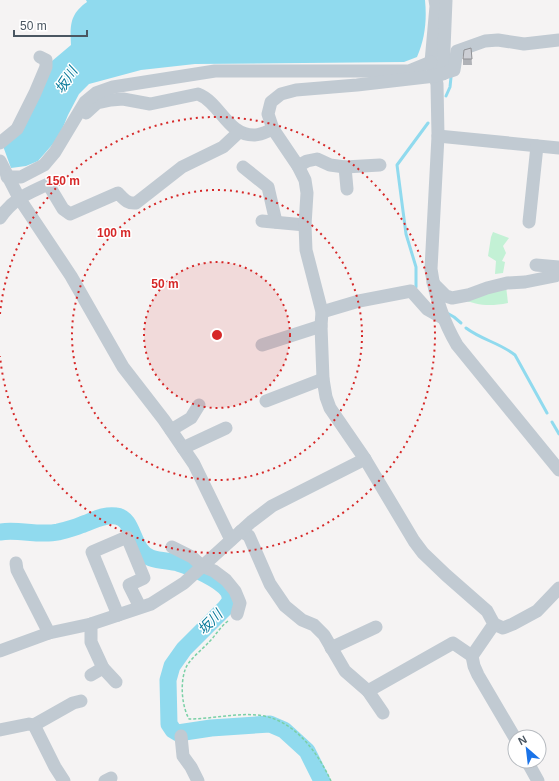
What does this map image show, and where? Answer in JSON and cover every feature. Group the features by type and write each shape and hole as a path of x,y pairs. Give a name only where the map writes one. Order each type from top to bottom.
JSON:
{"street":[{"path":"435,0 436,6 431,62 439,75"},
{"path":"446,0 437,84 438,136 431,269 433,286 443,318 457,345 559,470"},
{"path":"559,40 524,44 498,40 485,41 457,51 454,70 439,75 357,85 296,90 281,94 272,102 268,114 273,129 298,166 305,180 306,250 322,312 321,326 323,379 326,397 330,408 365,459 419,547 446,575 487,611 494,624 503,628 514,624 536,611 559,588"},
{"path":"0,144 16,129 46,67 46,60 40,57"},
{"path":"4,169 21,177 44,165 55,152 85,102 96,93 113,87 215,71 409,71 431,62"},
{"path":"68,130 97,103 124,99 150,104 198,94 205,96 227,122 239,132 256,135 273,129"},
{"path":"0,218 19,198 48,184 63,209 70,214 118,193 130,204 136,203 182,167 224,147 239,132"},
{"path":"438,136 559,148"},
{"path":"529,222 537,146"},
{"path":"298,166 308,161 317,159 330,165 345,168 380,165"},
{"path":"243,167 268,187 276,222"},
{"path":"345,168 348,189"},
{"path":"4,169 19,198 71,276 122,367 171,430 194,464 236,535"},
{"path":"262,221 305,225"},
{"path":"433,286 446,296 452,298 468,295 550,270"},
{"path":"322,312 359,300 433,286"},
{"path":"411,291 427,309 443,318"},
{"path":"262,345 321,326"},
{"path":"266,401 323,379"},
{"path":"171,430 191,418 200,405"},
{"path":"183,448 226,428"},
{"path":"0,651 49,633 91,624 151,604 184,583 236,535 272,506 365,459"},
{"path":"236,535 249,536 270,584 285,606 302,620 314,625 324,635 345,671 368,691 383,713"},
{"path":"118,615 92,552 127,537 144,578 129,585 140,608"},
{"path":"172,546 192,557 197,571"},
{"path":"16,563 49,633"},
{"path":"197,571 214,571 226,580 236,591 240,603 237,614"},
{"path":"91,624 91,642 103,668 116,682"},
{"path":"472,656 494,624"},
{"path":"331,648 376,627"},
{"path":"368,691 452,643 472,656 478,675 510,729"},
{"path":"91,675 103,668"},
{"path":"0,730 29,724 34,725 73,703 81,701"},
{"path":"34,725 55,767 64,781"},
{"path":"181,736 183,756 191,767 198,781"},
{"path":"531,769 538,781"}],"path":[{"path":"237,614 223,624 210,641 196,653 185,669 183,701 185,711 189,718 256,715 273,718 289,726 312,749 331,781"}],"green space":[{"path":"493,232 509,238 503,246 506,253 502,261 505,262 503,273 495,274 496,261 488,256"},
{"path":"506,286 508,303 483,305 460,299"}],"water":[{"path":"86,0 425,0 426,15 424,36 417,57 404,62 195,64 141,70 89,84 79,94 59,137 38,161 26,166 11,168 3,146 52,61 71,45 72,20 81,6 87,2"}],"building":[{"path":"471,48 472,59 463,59 464,50"}],"waterway":[{"path":"446,96 450,87 451,77"},
{"path":"416,287 416,267 406,234 397,165 428,123"},
{"path":"447,313 461,323"},
{"path":"466,328 478,336 503,347 515,355 547,413"},
{"path":"552,422 559,434"},
{"name":"坂川","path":"0,532 14,531 51,533 73,528 103,517 116,516 127,522 140,549 151,558 184,565 206,574 219,583 228,591 231,600 225,608 184,649 172,666 168,680 169,724 173,730 178,733 211,728 270,724 284,730 307,751 322,781"}]}
